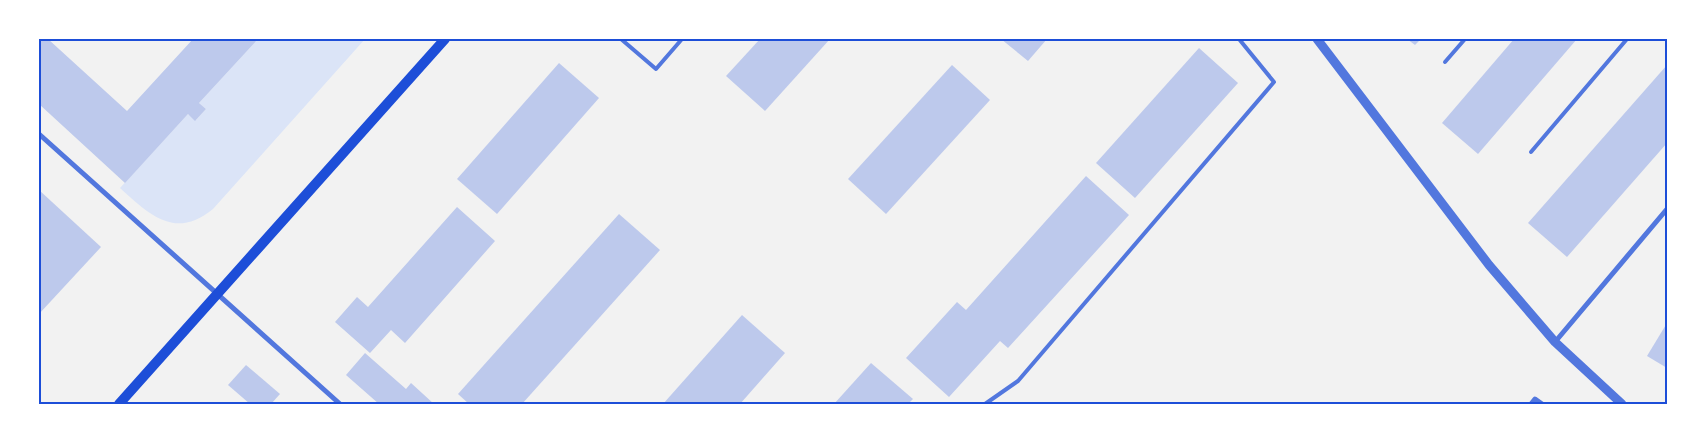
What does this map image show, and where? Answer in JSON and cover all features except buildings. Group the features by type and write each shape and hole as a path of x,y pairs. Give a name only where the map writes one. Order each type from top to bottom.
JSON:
{"main road":[{"path":"120,404 444,39"}],"street":[{"path":"1318,39 1489,265 1555,342 1622,404"},
{"path":"39,134 216,295 340,404"},
{"path":"1555,342 1667,209"},
{"path":"1531,404 1535,399 1542,404"}],"lane":[{"path":"621,39 656,69 682,39"},
{"path":"985,404 1018,381 1274,82 1239,39"},
{"path":"1445,62 1465,39"},
{"path":"1531,152 1627,39"}],"shaded area":[{"path":"258,39 365,39 213,209 187,223 175,223 153,215 120,188 188,114 196,120 206,109 199,103"}]}
